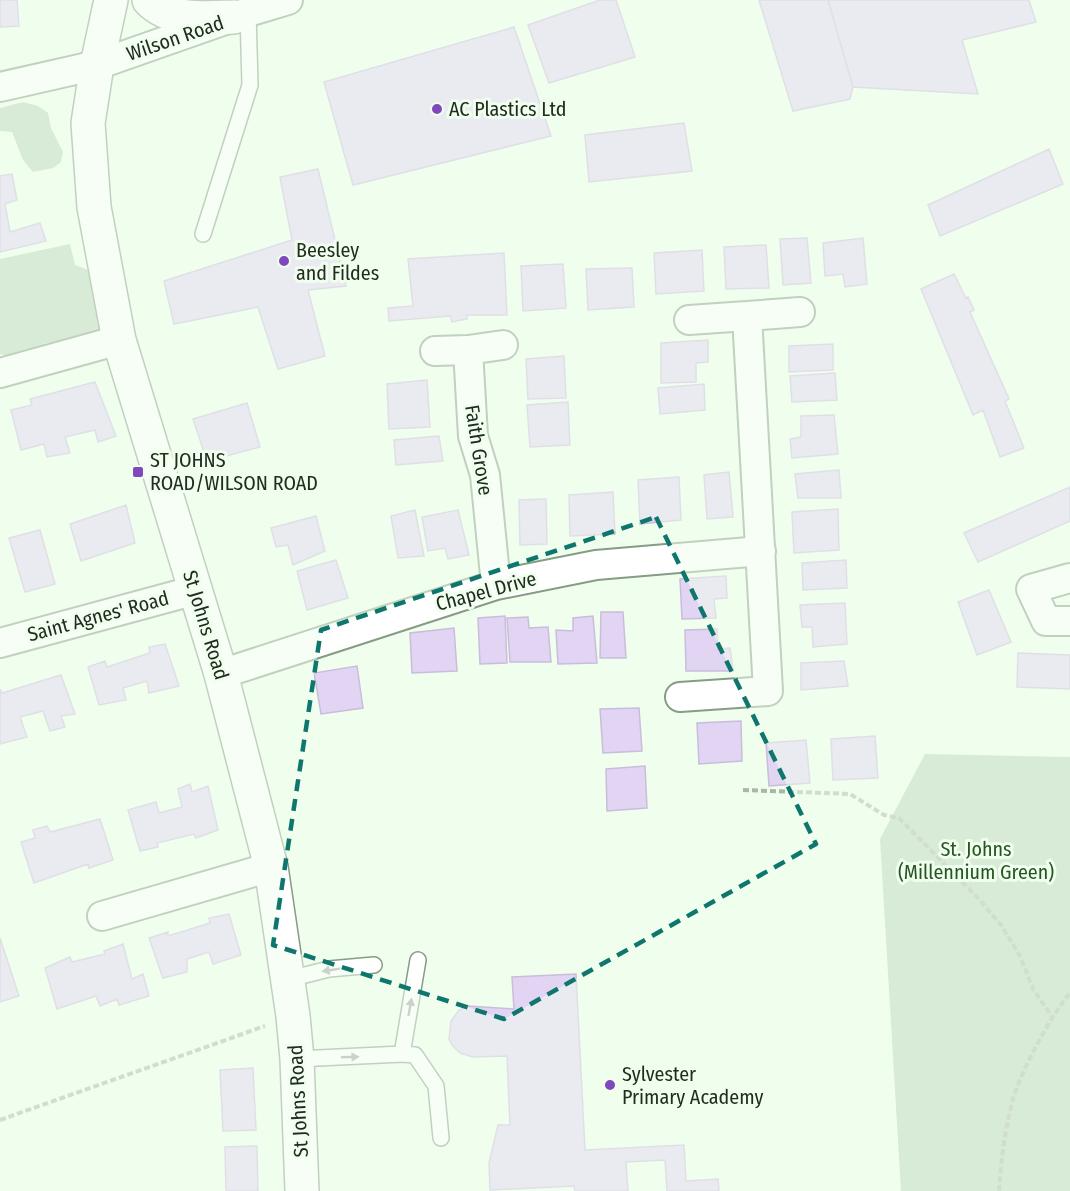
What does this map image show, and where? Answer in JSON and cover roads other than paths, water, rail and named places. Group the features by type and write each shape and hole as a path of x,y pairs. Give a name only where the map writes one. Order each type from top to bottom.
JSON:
{"street":[{"name":"St Johns Road","path":"111,0 97,65 88,123 94,207 119,340 221,674 271,867 293,1017 297,1059 302,1191"},
{"path":"149,0 172,14 196,18 241,14"},
{"name":"Wilson Road","path":"0,87 97,65 241,14 288,0"},
{"path":"689,320 800,312"},
{"path":"680,697 768,691 747,316"},
{"path":"0,373 119,340"},
{"path":"435,351 468,350 503,345"},
{"name":"Faith Grove","path":"468,350 473,436 486,475 496,585"},
{"name":"Chapel Drive","path":"221,674 496,585 596,565 761,551"},
{"path":"1070,578 1031,589 1046,621 1070,621"},
{"name":"Saint Agnes' Road","path":"0,643 196,590"},
{"path":"102,916 271,867"}],"lane":[{"path":"203,234 249,85 241,14"},
{"path":"402,1054 418,960"},
{"path":"289,979 330,969 374,965"},
{"path":"297,1059 415,1055 436,1086 441,1138"}],"place":[{"name":"AC Plastics Ltd","path":"437,109"},
{"name":"Beesley and Fildes","path":"284,261"},
{"name":"ST JOHNS ROAD/WILSON ROAD","path":"138,472"},
{"name":"Sylvester Primary Academy","path":"610,1085"}],"park label":[{"name":"St. Johns (Millennium Green)","path":"976,860"}]}
